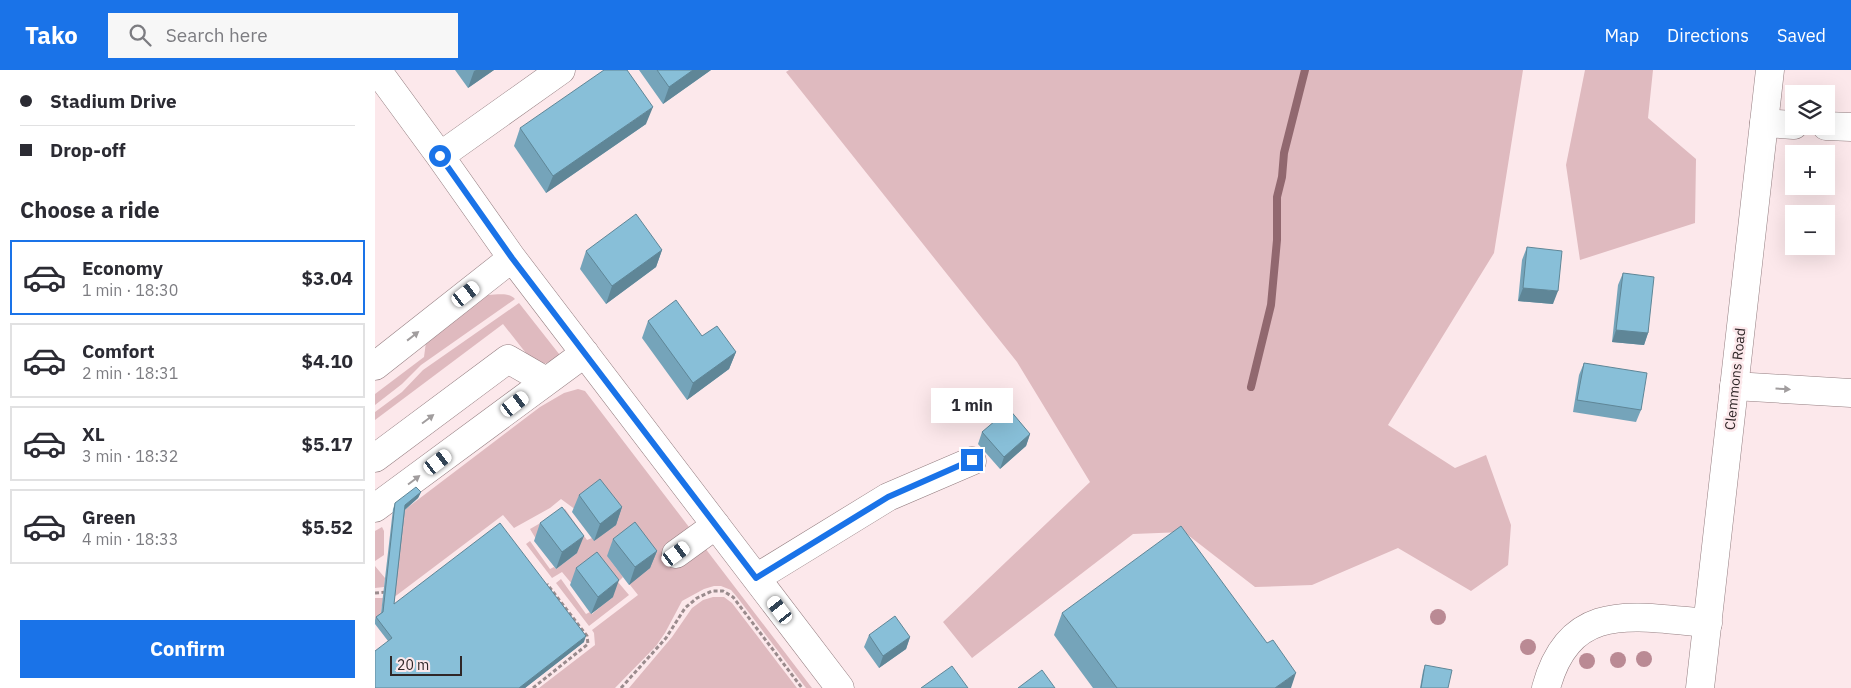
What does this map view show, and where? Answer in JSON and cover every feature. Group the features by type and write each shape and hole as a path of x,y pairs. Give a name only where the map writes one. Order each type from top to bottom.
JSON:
{"street":[{"path":"377,70 512,258 840,688"},
{"path":"440,156 561,70"},
{"name":"Clemmons Road","path":"1700,688 1770,70"},
{"path":"1764,124 1785,125"},
{"path":"1835,126 1851,127"},
{"path":"375,366 512,258"},
{"path":"375,508 585,353"},
{"path":"375,458 508,359 546,381"},
{"path":"1734,386 1851,393"},
{"path":"756,578 888,497 972,460"},
{"path":"676,554 716,525"},
{"path":"1546,688 1555,662 1564,647 1577,634 1596,622 1632,617 1707,623"}],"path":[{"path":"387,601 389,583"},
{"path":"533,688 588,644 587,636 546,584"},
{"path":"621,688 666,638 685,608 713,591 723,590 733,597 802,688"},
{"path":"375,593 388,592"}],"shaded area":[{"path":"789,70 1523,70 1494,253 1388,425 1455,468 1486,455 1511,525 1508,565 1471,591 1398,548 1312,585 1255,587 1184,532 1133,534 972,658 943,622 1090,482 1017,362 786,72"},
{"path":"1585,70 1653,70 1648,118 1696,159 1695,223 1580,260 1566,165"},
{"path":"488,295 506,295 515,299 421,365 402,384 375,405 375,394 424,357 426,342"},
{"path":"519,303 563,359 542,364 529,357 503,324 375,420 375,412 402,392 423,370"},
{"path":"578,389 585,391 812,688 806,688 731,590 721,586 714,586 704,589 682,601 656,646 615,688 539,688 595,645 592,630 638,595 607,556 623,577 618,582 629,595 589,626 556,583 561,579 586,614 590,612 592,614 612,597 572,584 562,572 552,578 526,544 530,541 550,569 554,567 556,569 577,553 536,539 530,529 565,509 587,540 592,538 576,510 561,499 550,508 514,528 503,515 393,598 403,511 540,407 564,393"},
{"path":"382,527 384,531 384,555 375,561 375,531"},
{"path":"375,566 385,578 384,587 375,588"},
{"path":"713,597 724,597 732,603 797,688 629,688 672,637 692,608 703,600"},
{"path":"375,598 383,598 380,619 375,622"}],"building":[{"path":"604,70 627,70 653,107 553,176 520,128"},
{"path":"657,70 693,70 669,87"},
{"path":"636,214 662,250 612,286 586,251"},
{"path":"1527,247 1562,251 1558,291 1523,288"},
{"path":"1623,273 1654,277 1648,333 1616,330"},
{"path":"676,300 702,336 717,326 736,352 693,383 648,321"},
{"path":"1584,363 1647,373 1641,410 1577,400"},
{"path":"1009,409 1030,434 1004,457 982,432"},
{"path":"600,479 622,507 600,524 579,495"},
{"path":"416,487 421,492 405,505 394,604 500,523 586,636 519,688 375,688 375,651 392,638 376,617 383,612 395,503"},
{"path":"562,507 584,536 562,552 540,523"},
{"path":"635,522 657,551 635,567 613,539"},
{"path":"1181,526 1267,643 1273,640 1296,673 1275,688 1117,688 1062,613"},
{"path":"597,552 619,580 598,597 576,568"},
{"path":"895,616 910,637 883,656 869,635"},
{"path":"1425,665 1452,670 1448,688 1421,688"},
{"path":"952,666 968,688 921,688"},
{"path":"1042,670 1055,688 1018,688"}],"waterway":[{"path":"1251,387 1271,305 1277,240 1277,197 1282,177 1284,153 1305,70"}],"route":[{"path":"440,156 512,258 756,578 844,522 888,497 972,460"}]}
